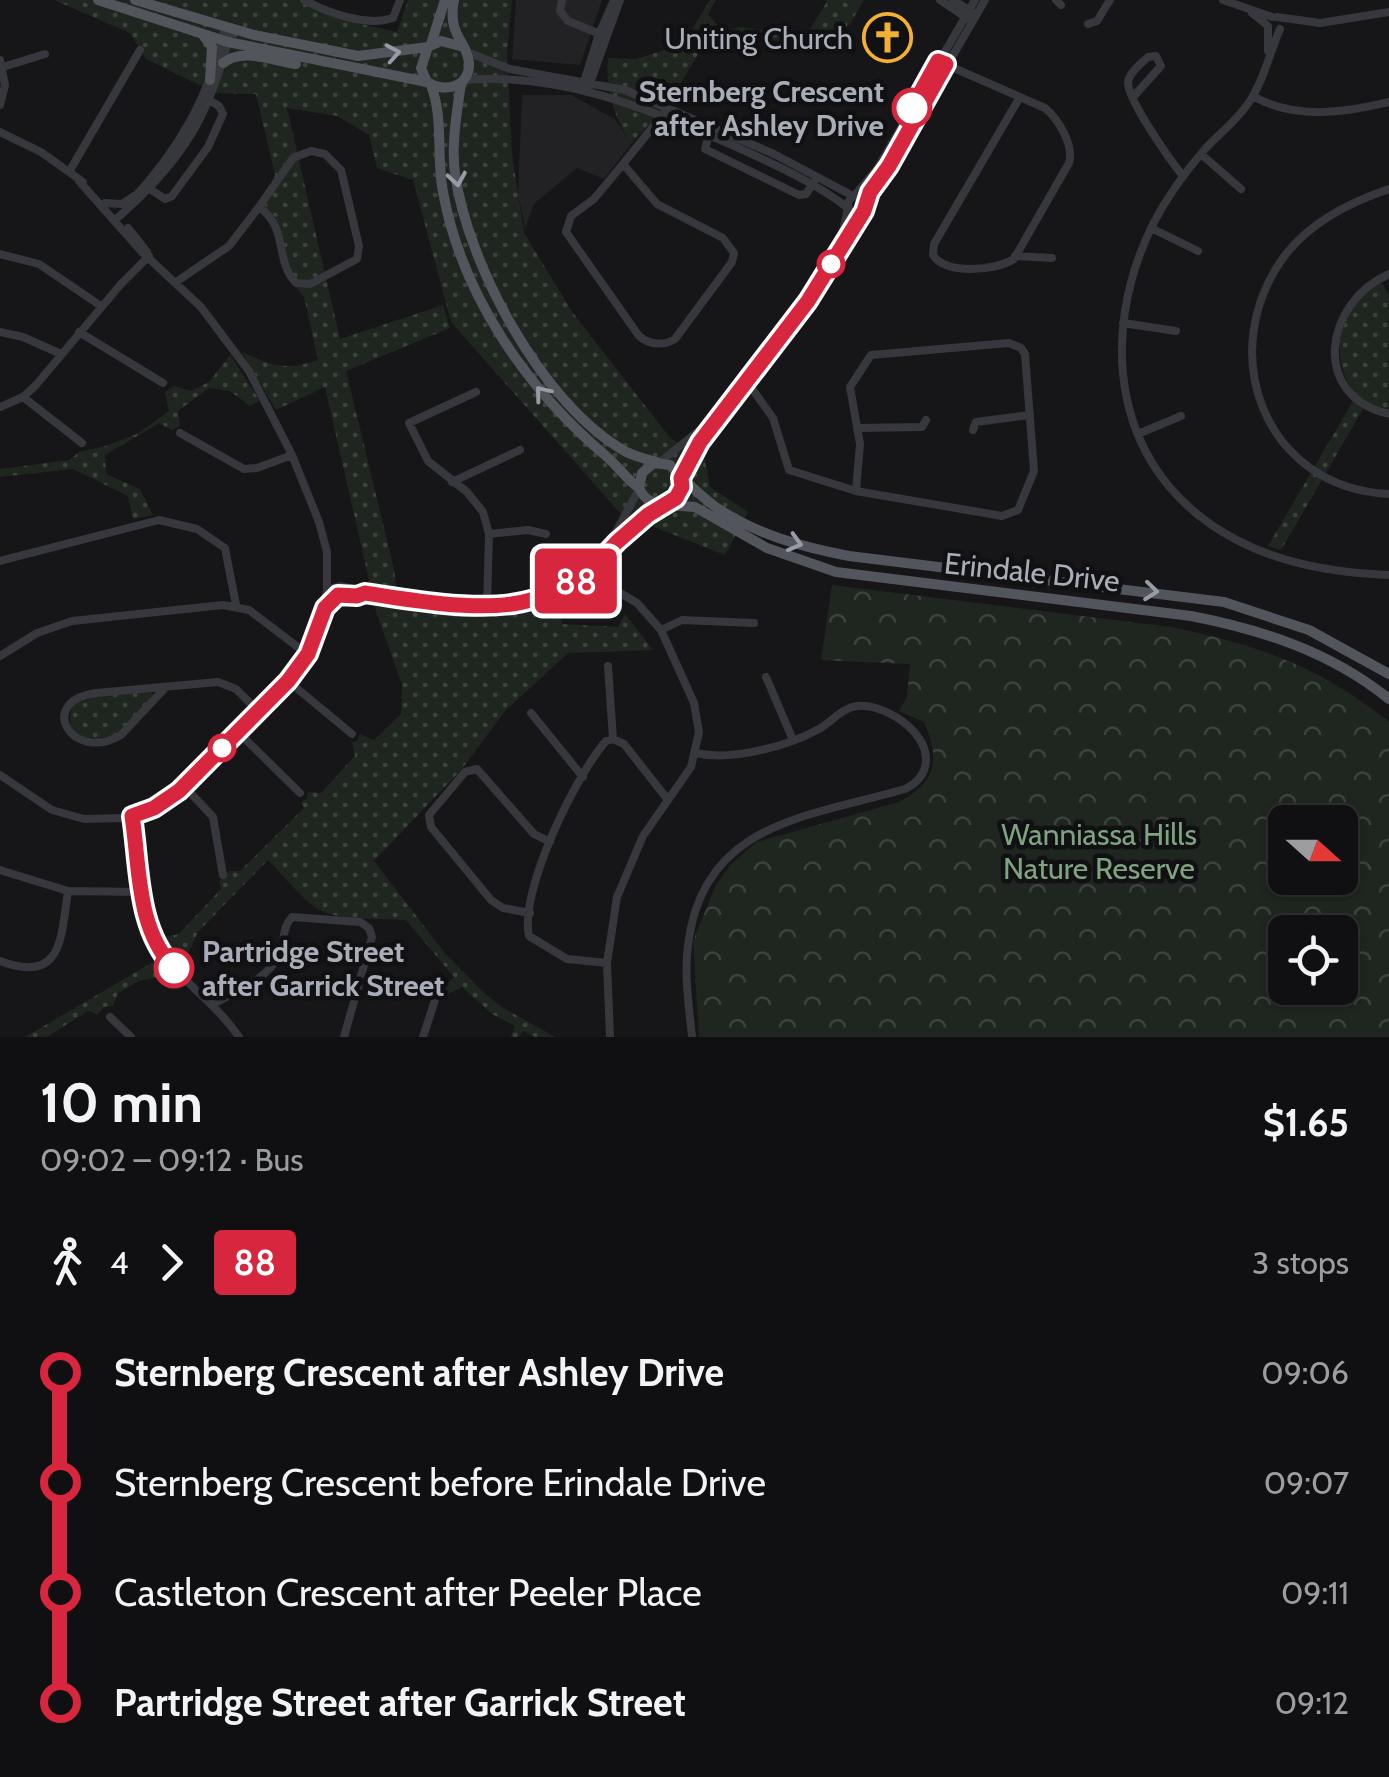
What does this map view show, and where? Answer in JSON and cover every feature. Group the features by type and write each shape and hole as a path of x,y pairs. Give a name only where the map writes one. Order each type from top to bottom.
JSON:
{"main road":[{"path":"98,0 225,41 266,49"},
{"path":"136,0 228,28 280,57 446,89 462,81"},
{"path":"445,0 421,68 439,108 437,147 444,196 482,302 522,369 558,414 650,503 665,505 679,494 681,478 674,468 621,449 576,410 534,358 499,302 472,238 455,171 455,131 469,61 452,18 454,0"},
{"path":"203,34 212,47 210,80"},
{"path":"223,63 284,41 358,56 448,41 462,48"},
{"path":"639,489 644,470 658,463"},
{"name":"Erindale Drive","path":"681,478 728,515 797,544 849,556 1224,602 1292,622 1385,671"},
{"name":"Erindale Drive","path":"665,505 695,507 767,548 836,572 1238,625 1299,646 1389,699"},
{"path":"1191,616 1238,622 1300,640 1389,690"}],"street":[{"path":"118,0 166,23"},
{"path":"304,0 338,14 384,20 393,18 400,0"},
{"path":"562,0 560,11 564,18 602,35"},
{"path":"586,86 617,0"},
{"path":"940,0 971,10"},
{"path":"956,0 971,10"},
{"path":"779,337 843,230 849,200 877,169 971,10 985,0"},
{"path":"1096,24 1110,0"},
{"path":"1228,1 1273,20 1300,23 1339,22 1389,12"},
{"path":"1273,20 1273,31 1300,23"},
{"path":"1268,58 1273,20"},
{"path":"115,218 184,148 223,63 228,28"},
{"path":"1280,29 1252,96 1183,176 1151,228 1136,268 1123,323 1122,378 1138,434 1152,463 1179,497 1234,538 1266,553 1312,565 1389,575"},
{"path":"206,99 225,41"},
{"path":"462,48 496,64 625,95 814,182 862,198 864,209"},
{"path":"69,172 140,50"},
{"path":"0,105 5,84 1,64 45,54"},
{"path":"1134,96 1161,66 1156,56 1148,57 1129,76 1128,84 1134,96 1161,148 1183,176"},
{"path":"558,76 577,72 594,61"},
{"path":"594,61 598,76 625,95"},
{"path":"942,62 1020,97 1051,112 1071,152 1069,164 1015,256 1004,264 952,268 934,261 934,244 1020,97"},
{"path":"681,478 708,430 779,337 864,209 942,62"},
{"path":"528,72 532,83"},
{"path":"462,81 486,78 586,86"},
{"path":"1252,96 1271,107 1298,112 1349,110 1389,102"},
{"path":"148,187 169,198 200,159 223,119 219,106 206,99"},
{"path":"624,164 657,204 723,238 732,248 732,262 675,339 664,344 647,342 639,336 566,232 571,216 594,199 665,112"},
{"path":"710,131 705,148 799,195 806,194 814,182"},
{"path":"0,132 41,152 80,180 130,230 149,256"},
{"path":"176,282 229,246 288,163 300,154 326,154 341,170 359,246 357,259 310,284 294,287 275,221 259,206"},
{"path":"1201,154 1241,189"},
{"path":"0,775 37,802 68,816 92,820 132,816 154,808 184,786 288,681 308,654 328,590 320,522 256,383 220,329 80,180"},
{"path":"814,182 854,214 864,209"},
{"path":"1389,188 1335,212 1300,238 1286,254 1258,310 1253,362 1262,410 1289,452 1341,485 1389,494"},
{"path":"105,203 122,204 140,195"},
{"path":"130,230 129,214 140,195"},
{"path":"1151,228 1198,251"},
{"path":"0,254 38,264 102,306"},
{"path":"0,407 23,396 149,256"},
{"path":"1015,256 1052,258"},
{"path":"1389,274 1367,286 1348,305 1337,330 1335,350 1339,377 1348,392 1366,406 1389,414"},
{"path":"1123,323 1176,330"},
{"path":"0,332 61,354"},
{"path":"80,332 163,384"},
{"path":"746,380 773,418 789,470 856,490 947,508 1011,515 1020,506 1034,471 1025,354 1014,344 874,353 853,379 850,392 860,455 856,490"},
{"path":"658,463 696,435 746,380"},
{"path":"476,392 410,423 428,461 476,501 483,512 489,534 488,606"},
{"path":"23,396 82,443"},
{"path":"973,423 1030,415"},
{"path":"1138,434 1182,416"},
{"path":"857,428 924,427"},
{"path":"180,434 244,469 292,456"},
{"path":"452,482 520,450"},
{"path":"588,573 590,559 616,532 639,489"},
{"path":"328,590 357,588 365,593 488,606 534,599 600,567 617,542 665,505"},
{"path":"0,561 142,522 172,522 197,529 224,548 236,605"},
{"path":"489,534 528,530 546,534"},
{"path":"590,559 611,585"},
{"path":"329,573 339,590"},
{"path":"588,573 640,605 661,630 694,704 699,732 696,753 684,780 643,836 622,882 610,930 607,963 610,1037"},
{"path":"325,608 339,590"},
{"path":"0,656 36,633 72,621 236,605 257,614 308,654"},
{"path":"661,630 682,620 754,624"},
{"path":"608,666 612,738"},
{"path":"766,677 793,740"},
{"path":"288,681 352,734"},
{"path":"166,687 121,736 112,740 80,742 66,727 66,709 82,695 166,687 228,684 258,711"},
{"path":"692,1037 686,968 690,928 704,890 723,860 762,832 905,790 924,770 924,746 912,729 870,707 848,708 819,729 793,740 729,757 696,753"},
{"path":"531,714 583,776"},
{"path":"238,732 300,793"},
{"path":"612,738 624,744 668,800"},
{"path":"607,963 574,961 533,940 528,930 550,842 583,776 602,745 612,738"},
{"path":"530,913 503,908 491,900 432,828 429,814 465,772 477,769 534,834 550,842"},
{"path":"184,786 212,818 223,876"},
{"path":"132,816 150,930 163,956 213,1004 238,1037"},
{"path":"0,870 68,891 142,892"},
{"path":"0,960 28,967 53,958 59,949 68,891"},
{"path":"213,1004 266,972 277,959 286,924 292,917 360,922 370,928 372,937 344,1037"},
{"path":"422,1037 436,997"},
{"path":"110,1017 131,1037"}],"shaded area":[{"path":"516,0 602,0 580,65 512,59"},
{"path":"522,95 571,95 615,119 631,144 604,179 577,168 534,204 525,229 518,193"}],"green space":[{"path":"54,0 307,0 343,20 397,32 408,0 512,0 507,53 512,154 524,233 573,313 671,439 704,455 710,487 748,512 725,555 621,514 451,322 413,180 377,168 369,135 337,116 287,108 340,339 443,305 450,328 346,371 394,569 399,607 507,614 557,597 562,624 618,627 625,614 653,650 568,653 506,710 461,770 374,861 444,952 481,990 500,1006 555,1037 535,1037 523,1031 519,1037 511,1037 515,1026 492,1014 462,987 446,995 442,988 454,977 406,920 351,918 320,910 268,860 198,932 183,964 173,960 157,939 179,934 221,889 219,881 229,871 240,871 304,808 301,802 307,799 308,792 321,793 355,756 352,742 360,734 374,740 401,714 402,685 376,611 325,387 276,410 242,352 279,365 318,360 304,297 294,285 276,218 263,204 275,175 256,94 216,93 146,59 130,33"},
{"path":"710,0 716,0 708,14 723,32 738,27 807,34 828,0 864,0 850,24 827,41 810,40 799,48 738,33 704,44 671,100 631,144 612,103 608,58 636,59 683,44"},
{"path":"1381,282 1389,295 1389,411 1366,404 1281,550 1268,546 1356,396 1341,364 1342,333 1355,306"},
{"path":"230,355 260,401 250,406 230,391 209,388 178,411 180,426 172,430 159,423 105,455 106,474 140,489 153,515 133,519 128,496 73,469 0,477 0,469 70,460 79,452 139,433 169,411 165,392 174,386 191,391 209,382"},
{"name":"Wanniassa Hills Nature Reserve","path":"832,585 1202,634 1260,650 1312,672 1389,722 1389,1037 699,1037 693,941 716,885 731,864 757,842 899,802 928,778 933,759 924,722 899,711 907,697 910,664 821,660"},
{"path":"149,690 155,697 121,731 102,738 75,736 70,720 72,709 80,701 105,693"},
{"path":"155,961 168,975 139,981 118,993 113,1006 104,1007 98,1014 88,1011 47,1037 25,1037"}],"bus line":[{"name":"88","path":"174,968 155,942 147,921 132,816 154,808 179,791 288,681 308,654 325,608 338,595 365,593 506,605 534,599 598,573 605,555 617,542 648,515 676,498 682,487 681,478 700,442 808,301 864,211 874,184 885,173 946,64 938,61 912,108"}],"place":[{"name":"Uniting Church","path":"888,38"},
{"name":"Sternberg Crescent after Ashley Drive","path":"912,108"},
{"name":"Partridge Street after Garrick Street","path":"174,968"}]}
